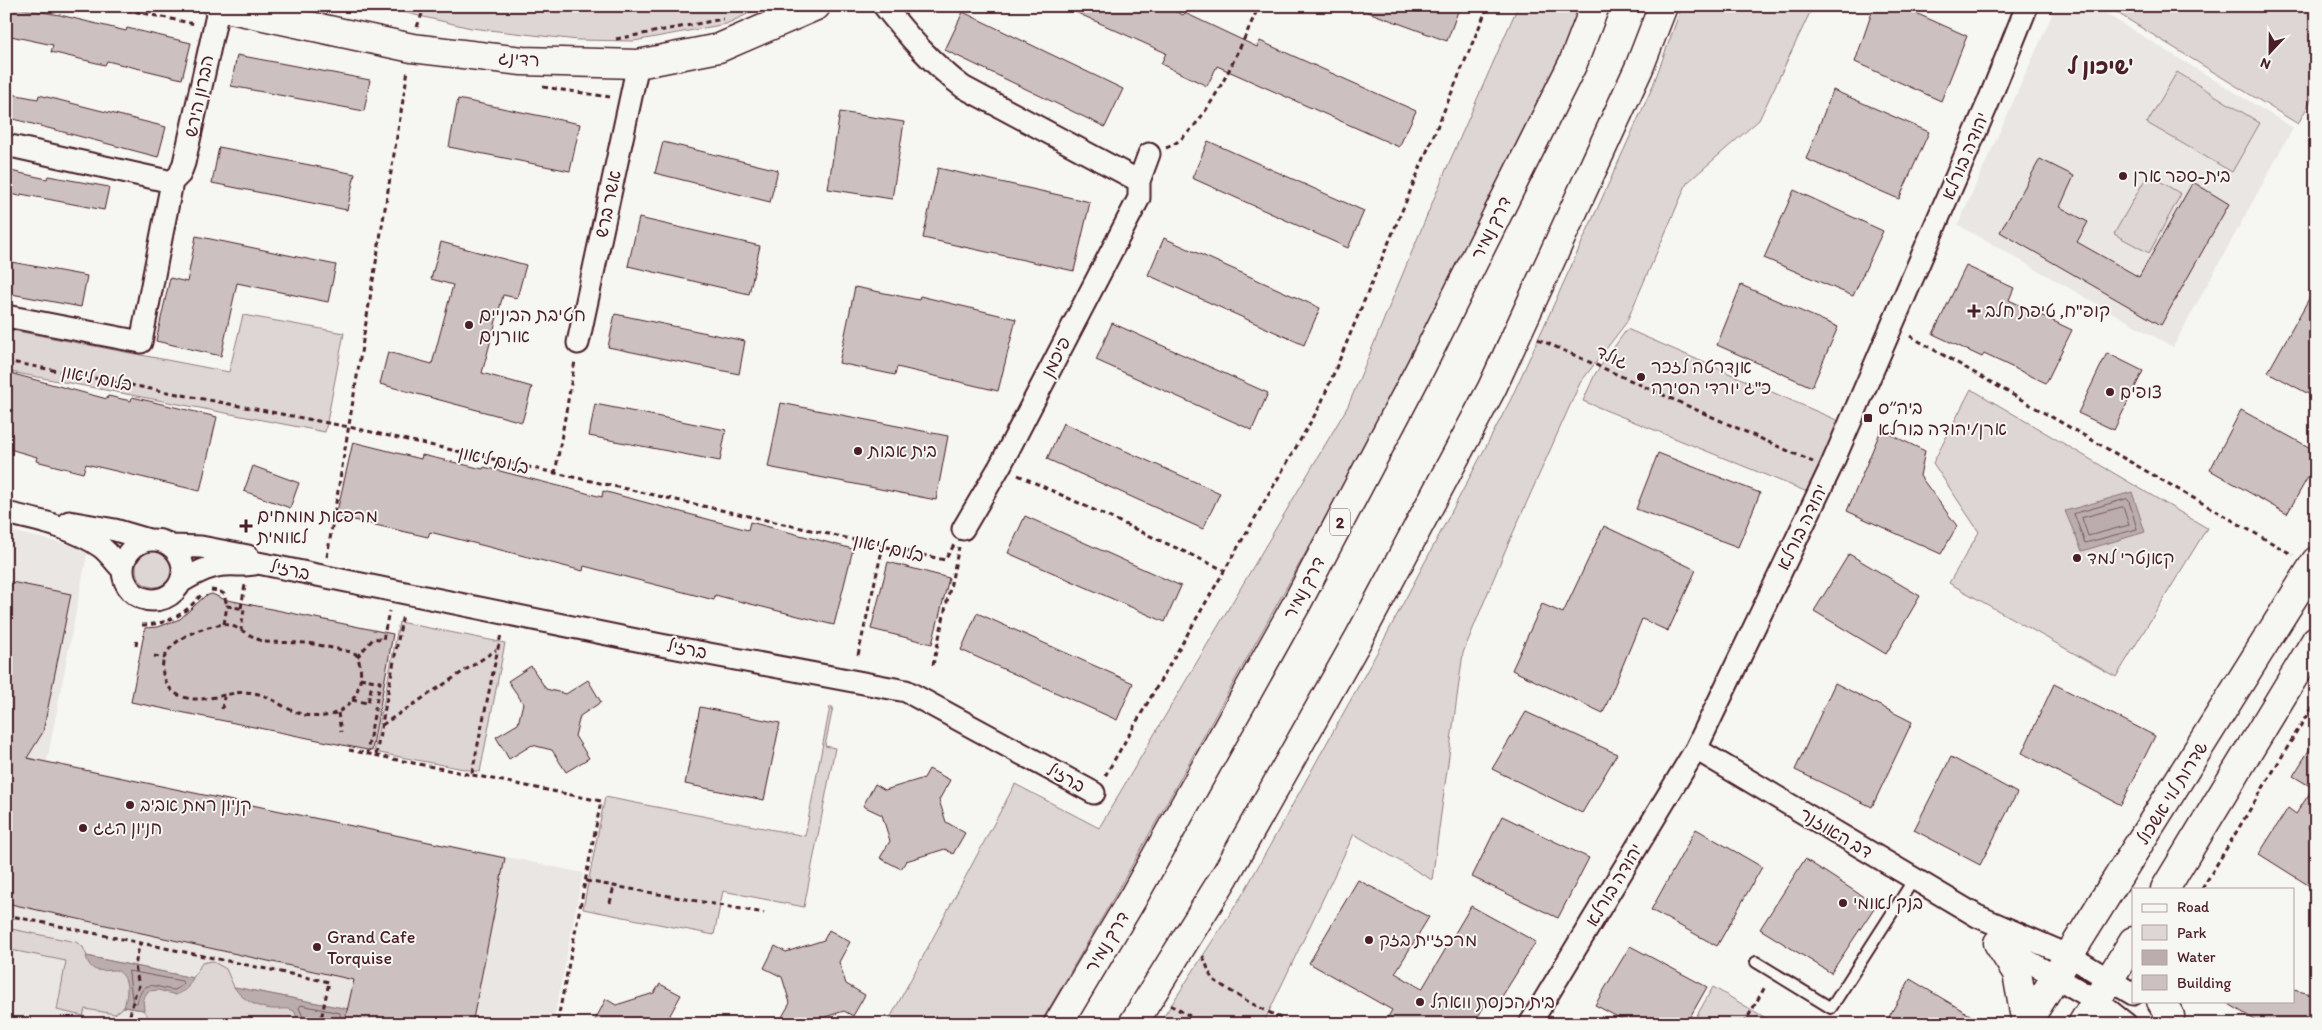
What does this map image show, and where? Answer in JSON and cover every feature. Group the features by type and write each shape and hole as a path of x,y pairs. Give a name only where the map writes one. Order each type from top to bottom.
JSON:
{"main road":[{"name":"רדינג","path":"218,6 412,48 522,61 638,64 719,48 816,6"},
{"name":"דרך נמיר","path":"1058,1024 1134,896 1273,646 1422,367 1573,63 1594,6"},
{"path":"1133,1024 1225,876 1360,636 1488,397 1520,331 1635,77 1663,6"},
{"name":"שדרות לוי אשכול","path":"2026,1024 2314,564"},
{"path":"2166,888 2316,640"},
{"path":"1998,943 2017,973 2026,1024"},
{"path":"2082,1024 2132,943"}],"street":[{"name":"הברון הירש","path":"6,316 141,342 172,182 180,174 184,163 218,6"},
{"path":"884,6 923,52 941,70 963,87 1139,181"},
{"name":"יהודה בורלא","path":"1530,1024 1696,749 1830,469 2028,6"},
{"name":"אשר ברש","path":"578,343 638,64"},
{"path":"6,145 172,182"},
{"name":"פיכמן","path":"963,529 1000,466 1139,198 1139,181 1149,154"},
{"path":"16,515 115,530 149,540 158,540 172,546 182,563 181,582 168,596 159,600 149,600 131,592 125,584 122,569 124,560 133,546 149,540"},
{"path":"16,515 90,540 103,548 122,569"},
{"name":"ברזיל","path":"172,546 201,547 243,555 252,557 258,563"},
{"name":"ברזיל","path":"181,582 198,572 225,564 248,566 258,563 906,691 1094,793"},
{"name":"דב האוזנר","path":"1696,749 2103,990"},
{"name":"דב האוזנר","path":"1977,916 1998,943 2063,966"},
{"path":"2103,990 2132,994"},
{"path":"2103,990 2126,1024"},
{"path":"2148,1002 2171,1014"}],"lane":[{"path":"1756,962 1831,1008 1914,879"}],"path":[{"path":"1149,154 1176,144 1209,108 1259,6"},
{"path":"1094,793 1320,406 1488,6"},
{"path":"323,577 412,48"},
{"path":"1892,325 2314,564"},
{"name":"גולד","path":"1520,331 1830,469"},
{"path":"555,474 578,343"},
{"name":"בלום ליאון","path":"6,361 349,427 945,560 963,529"},
{"path":"1000,466 1224,570"},
{"path":"933,665 963,529"},
{"path":"858,655 883,546"},
{"path":"241,630 244,609 241,608 245,582"},
{"path":"142,625 174,619 188,610 204,593 211,590 224,594 227,606 224,624"},
{"path":"227,606 241,608"},
{"path":"357,657 374,638 383,640 389,611"},
{"path":"376,755 403,614"},
{"path":"224,624 241,630 263,642 326,646 350,652 357,657 360,667 358,690 347,708 338,713 310,716 300,714 253,692 224,697 192,698 175,693 164,678 163,664 170,648 184,636 224,624"},
{"path":"472,773 500,634"},
{"path":"136,646 137,638"},
{"path":"381,725 497,650"},
{"path":"154,656 165,658"},
{"path":"360,678 380,682 367,753"},
{"path":"352,700 368,703 372,684"},
{"path":"222,709 224,697"},
{"path":"2203,888 2316,700"},
{"path":"338,713 341,732"},
{"path":"349,750 472,773 601,801 557,1024"},
{"path":"586,881 764,913"},
{"path":"610,904 614,886"},
{"path":"6,915 329,982 320,1024"},
{"path":"1193,928 1212,979 1243,999 1292,1024"},
{"path":"128,1024 139,986 135,966 140,942"},
{"path":"1744,1024 1773,973"}],"shaded area":[{"name":"בית-ספר ארן","path":"2056,6 2093,6 2293,128 2173,347 1958,225"},
{"name":"קניון רמת אביב","path":"6,530 88,549 47,761 583,873 553,1024 35,1024 6,1016"}],"green space":[{"path":"400,6 765,6 726,24 634,41 578,40 471,28 398,11"},
{"path":"1518,6 1583,6 1563,56 1380,419 1121,885 1040,1024 887,1024 1015,784 1099,828 1348,406 1445,172"},
{"path":"1682,6 1813,6 1759,120 1687,183 1626,323 1580,383 1505,551 1463,653 1432,880 1354,834 1263,1024 1159,1024 1244,892 1379,649 1510,401 1652,88"},
{"path":"2106,6 2316,6 2316,91 2298,124"},
{"path":"2177,72 2260,123 2232,172 2147,123"},
{"path":"2148,174 2181,194 2149,253 2114,234"},
{"path":"243,315 344,333 325,432 6,371 6,329 229,372"},
{"path":"1627,329 1841,422 1810,493 1583,401 1595,374"},
{"name":"קאנטרי למד","path":"1971,389 2207,528 2116,677 1949,583 1979,532 1933,463"},
{"path":"154,551 161,552 167,556 171,562 171,576 167,582 161,586 154,587 147,586 141,582 137,576 136,569 137,562 141,556 147,552"},
{"path":"399,622 505,643 480,772 374,752"},
{"path":"830,707 833,707 825,746 835,748 804,907 723,891 714,935 583,909 605,797 805,836"},
{"path":"6,928 76,942 83,947 87,956 193,978 202,963 212,961 226,969 234,987 348,1009 346,1024 168,1024 151,1020 143,1010 124,1007 115,1014 85,1009 83,1016 57,1010 66,961 6,949"},
{"path":"1713,987 1776,1024 1692,1024"}],"water":[{"path":"2132,492 2145,532 2082,551 2065,511"},
{"path":"86,956 193,978 186,990 176,995 158,990 148,991 143,999 144,1010 124,1007 127,986 124,976 116,970 101,971 94,969"},
{"path":"234,987 348,1009 346,1024 296,1024 298,1019 294,1011 265,1008 253,1004"}],"building":[{"path":"6,6 60,15 126,31 127,28 191,43 182,79 107,61 105,65 51,52 53,45 6,35"},
{"path":"1062,6 1163,6 1183,15 1185,13 1257,47 1260,41 1416,111 1399,147 1217,66 1207,86 1161,64 1166,53"},
{"path":"1357,6 1460,6 1447,41 1357,8"},
{"path":"1874,6 1900,6 1967,36 1941,101 1855,62"},
{"path":"963,12 1123,89 1105,127 945,50"},
{"path":"237,55 370,80 364,111 231,86"},
{"path":"1833,90 1929,132 1899,199 1806,159"},
{"path":"6,93 38,99 39,95 166,127 158,157 6,117"},
{"path":"458,99 580,124 570,171 449,147"},
{"path":"840,112 904,122 892,199 828,189"},
{"path":"1208,141 1364,211 1348,248 1192,178"},
{"path":"663,142 778,170 770,202 655,173"},
{"path":"219,147 355,174 347,210 212,183"},
{"path":"2040,159 2074,176 2060,207 2088,222 2077,242 2139,277 2193,182 2229,204 2161,325 2000,232"},
{"path":"938,168 1090,202 1074,271 923,238"},
{"path":"6,170 47,179 48,176 109,187 104,210 21,194 20,196 6,193"},
{"path":"1794,190 1883,231 1853,296 1764,258"},
{"path":"639,218 760,246 749,294 628,266"},
{"path":"196,236 336,265 328,302 237,283 221,356 156,341 170,278 187,282"},
{"path":"1164,238 1320,308 1304,345 1148,275"},
{"name":"חטיבת הביניים אורנים","path":"441,242 526,265 517,298 503,295 482,373 532,387 522,422 380,384 388,352 432,364 453,285 431,279"},
{"path":"6,261 87,276 81,307 6,293"},
{"path":"1966,266 2014,288 2009,300 2072,330 2046,383 1984,354 1982,357 1933,334"},
{"path":"1741,285 1838,327 1812,387 1717,345"},
{"path":"2316,286 2316,398 2268,372"},
{"path":"855,287 919,300 920,296 1016,319 998,391 897,367 895,375 839,363"},
{"path":"615,314 745,341 739,374 608,347"},
{"path":"1112,323 1268,393 1252,430 1096,360"},
{"name":"צופים","path":"2107,353 2143,371 2114,430 2078,413"},
{"path":"6,372 107,399 108,396 131,401 132,397 217,417 200,491 86,464 83,473 36,461 37,457 6,448"},
{"name":"בית אבות","path":"781,403 948,436 936,500 768,467"},
{"path":"595,404 726,430 720,461 589,436"},
{"path":"2241,410 2316,451 2316,463 2287,514 2210,470"},
{"path":"1063,423 1220,493 1203,529 1047,459"},
{"path":"1881,430 1925,451 1920,476 1957,526 1941,554 1847,511"},
{"path":"353,442 421,459 422,455 483,469 484,467 602,497 603,491 748,530 750,522 853,549 834,625 715,595 714,600 584,566 583,571 430,532 428,537 336,516"},
{"path":"1658,453 1760,493 1738,547 1636,509"},
{"path":"253,466 299,483 290,508 244,491"},
{"path":"1025,516 1181,586 1165,622 1008,553"},
{"path":"1604,526 1696,570 1668,631 1642,619 1603,713 1512,670 1542,604 1563,613"},
{"path":"1849,554 1920,596 1886,654 1814,611"},
{"path":"888,562 949,578 932,644 871,629"},
{"name":"קניון רמת אביב","path":"6,581 71,594 43,732 27,758 505,858 472,1024 344,1024 354,980 6,903"},
{"path":"212,594 223,599 393,634 372,751 131,702 145,628 158,627 180,619 205,596"},
{"path":"977,613 1133,683 1117,720 961,650"},
{"path":"531,666 546,689 566,694 588,680 601,702 580,716 575,736 589,758 566,772 552,750 532,745 509,759 496,737 518,724 523,703 508,681"},
{"path":"1835,683 1912,722 1872,807 1795,770"},
{"path":"2054,684 2155,736 2121,805 2022,753"},
{"path":"700,707 780,723 764,800 685,784"},
{"path":"1526,712 1617,754 1582,813 1492,769"},
{"path":"2316,739 2316,815 2308,828 2316,834 2316,890 2259,854 2288,808 2296,814 2313,788 2293,776"},
{"path":"1951,757 2017,793 1980,865 1914,830"},
{"path":"929,769 950,780 939,800 946,822 965,833 953,854 945,849 906,861 901,869 880,858 890,841 882,815 863,806 875,784 885,790 924,778"},
{"path":"1502,816 1589,858 1558,918 1472,877"},
{"path":"1696,829 1762,867 1717,946 1651,910"},
{"path":"1805,859 1876,905 1831,973 1760,929"},
{"path":"1358,880 1429,917 1395,973 1422,989 1471,906 1536,942 1496,1006 1487,1001 1474,1024 1384,1024 1392,1010 1309,963"},
{"path":"829,930 850,942 839,962 846,984 865,995 853,1016 844,1011 803,1024 778,1024 790,1003 782,977 764,968 775,946 786,952 824,940"},
{"path":"1630,946 1707,987 1686,1024 1631,1024 1595,1005"},
{"path":"1910,979 1985,1024 1885,1024"},
{"path":"660,984 681,995 670,1015 673,1024 593,1024 606,999 616,1005 654,993"},
{"path":"2294,990 2316,995 2316,1024 2261,1024 2226,1002 2294,1002"}],"place":[{"name":"בית-ספר ארן","path":"2123,176"},
{"name":"קופ\"ח, טיפת חלב","path":"1974,311"},
{"name":"חטיבת הביניים אורנים","path":"469,325"},
{"name":"אנדרטה לזכר כ\"ג יורדי הסירה","path":"1641,377"},
{"name":"צופים","path":"2110,392"},
{"name":"ביה״ס ארן/יהודה בורלא","path":"1868,418"},
{"name":"בית אבות","path":"858,451"},
{"name":"מרפאת מומחים לאומית","path":"246,526"},
{"name":"קאנטרי למד","path":"2077,558"},
{"name":"קניון רמת אביב","path":"130,805"},
{"name":"חניון הגג","path":"83,828"},
{"name":"בנק לאומי","path":"1843,903"},
{"name":"מרכזיית בזק","path":"1369,940"},
{"name":"Grand Cafe Torquise","path":"317,947"},
{"name":"בית הכנסת וואהל","path":"1420,1002"}],"district":[{"name":"שיכון ל'","path":"2100,66"}]}
